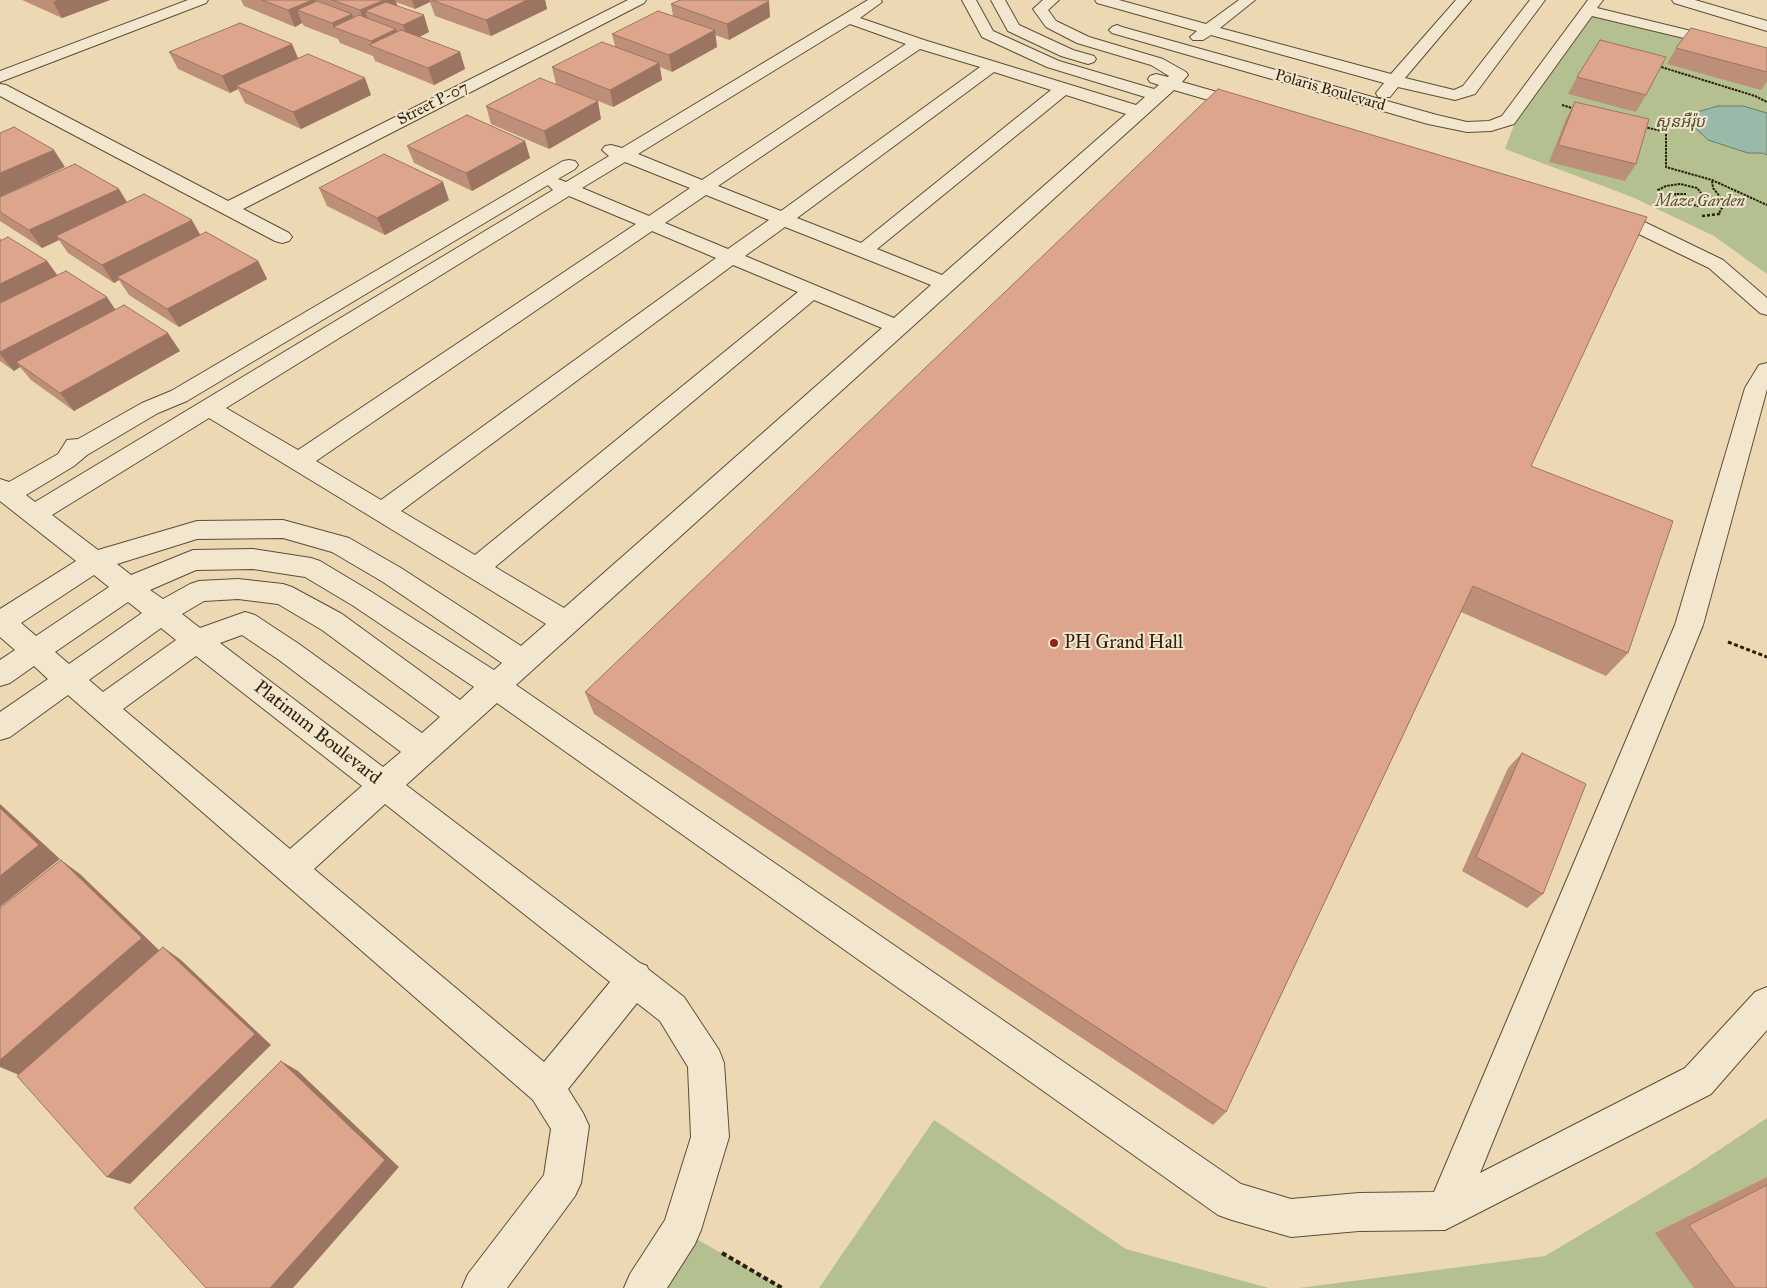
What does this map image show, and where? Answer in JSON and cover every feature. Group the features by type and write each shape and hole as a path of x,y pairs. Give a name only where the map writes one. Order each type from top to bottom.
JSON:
{"street":[{"path":"0,77 201,0"},
{"name":"Street P-07","path":"228,208 638,0"},
{"path":"34,514 90,479 166,427 557,184 605,149 847,18 874,0"},
{"path":"166,427 208,407 557,184 605,149 874,0"},
{"path":"969,0 987,34 1053,64 1264,112"},
{"path":"998,0 1013,28 1067,53 1163,89"},
{"name":"Polaris Boulevard","path":"1102,0 1454,95 1469,90 1538,0"},
{"path":"1184,49 1207,29 1248,0"},
{"path":"1375,104 1464,0"},
{"path":"1679,0 1767,26"},
{"path":"292,868 1180,75 1157,62 1083,40 1052,24 1029,3"},
{"path":"1029,3 1078,20"},
{"path":"1593,5 1718,42 1767,59"},
{"name":"Polaris Boulevard","path":"1098,25 1434,120 1467,126 1491,126 1508,120 1593,5"},
{"path":"847,18 918,43 1139,112"},
{"path":"299,461 918,43"},
{"path":"382,512 992,66"},
{"path":"863,251 1064,88"},
{"path":"0,89 282,237"},
{"path":"605,149 946,284"},
{"path":"557,184 898,327"},
{"path":"4,491 66,460 74,446 146,405 179,396 557,184"},
{"path":"1594,211 1623,219 1716,264 1767,309"},
{"path":"477,568 812,290"},
{"path":"1445,1211 1688,625 1756,388 1767,370"},
{"path":"208,407 567,623"},
{"name":"Platinum Boulevard","path":"4,491 672,1008 706,1063 710,1137 681,1230 644,1288"},
{"path":"482,1288 562,1183 570,1126 546,1087 292,868 0,621 95,561 197,530 283,529 340,545 392,575 523,662"},
{"path":"0,675 128,588 193,560 253,559 311,568 361,598 495,686 1232,1201 1291,1218 1359,1212 1445,1211 1698,1081 1767,1004"},
{"path":"0,728 162,613 199,591 238,589 283,594 332,622 461,717"},
{"path":"102,708 197,640 245,622 289,652 423,751"},
{"path":"546,1087 635,978"}],"path":[{"path":"1650,63 1755,96 1767,102"},
{"path":"1525,96 1582,110"},
{"path":"1638,125 1666,132 1666,167 1712,180 1767,205"},
{"path":"1696,215 1719,214 1725,203 1713,188 1712,180"},
{"path":"1662,203 1658,190 1666,186 1680,184 1697,188 1705,198 1698,206 1679,202 1675,194 1686,194"},
{"path":"681,1230 782,1288"}],"green space":[{"name":"សួនអឺរ៉ុប","path":"1589,11 1767,59 1767,274 1714,236 1632,197 1505,149 1525,96"},
{"path":"1767,1118 1767,1288 1299,1288 1545,1256 1686,1172"},
{"path":"934,1120 1126,1249 1269,1288 819,1288"},
{"path":"681,1230 782,1288 644,1288"}],"shaded area":[{"path":"1718,106 1743,106 1767,113 1767,155 1748,153 1708,140 1691,124 1697,112"}],"building":[{"path":"262,0 312,0 288,10"},
{"path":"332,0 384,0 360,10"},
{"path":"432,0 527,0 486,20"},
{"path":"680,0 769,1 727,24 671,4"},
{"path":"317,1 352,14 332,23 297,10"},
{"path":"386,2 424,15 403,25 365,11"},
{"path":"658,11 715,30 669,55 612,34"},
{"path":"359,15 396,29 371,41 333,27"},
{"path":"240,23 292,44 222,76 169,52"},
{"path":"1691,28 1767,48 1767,72 1676,48"},
{"path":"401,30 460,52 428,68 369,45"},
{"path":"1600,40 1666,57 1646,95 1577,77"},
{"path":"602,42 659,63 610,90 552,67"},
{"path":"308,54 365,78 293,112 236,86"},
{"path":"540,78 598,101 544,131 486,106"},
{"name":"PH Grand Hall","path":"1218,89 1647,217 1531,466 1673,521 1628,653 1473,586 1226,1112 585,692"},
{"path":"1575,102 1649,119 1636,164 1558,145"},
{"path":"467,115 525,141 466,173 407,146"},
{"path":"14,127 54,150 0,173 0,133"},
{"path":"384,154 443,182 377,218 319,188"},
{"path":"75,164 119,189 29,230 0,212 0,197"},
{"path":"144,194 192,220 102,265 56,236"},
{"path":"206,232 258,261 167,309 117,277"},
{"path":"8,237 47,261 0,284 0,241"},
{"path":"66,271 107,297 0,352 0,303"},
{"path":"124,305 168,333 60,393 16,362"},
{"path":"1522,753 1586,784 1543,894 1476,857"},
{"path":"0,808 39,845 0,876"},
{"path":"61,860 142,938 0,1060 0,908"},
{"path":"163,947 255,1034 107,1177 17,1076"},
{"path":"281,1061 385,1160 270,1288 206,1288 134,1208"},
{"path":"1767,1185 1767,1288 1735,1288 1689,1225"}],"place":[{"name":"PH Grand Hall","path":"1054,643"}],"park label":[{"name":"Maze Garden","path":"1700,202"}]}
